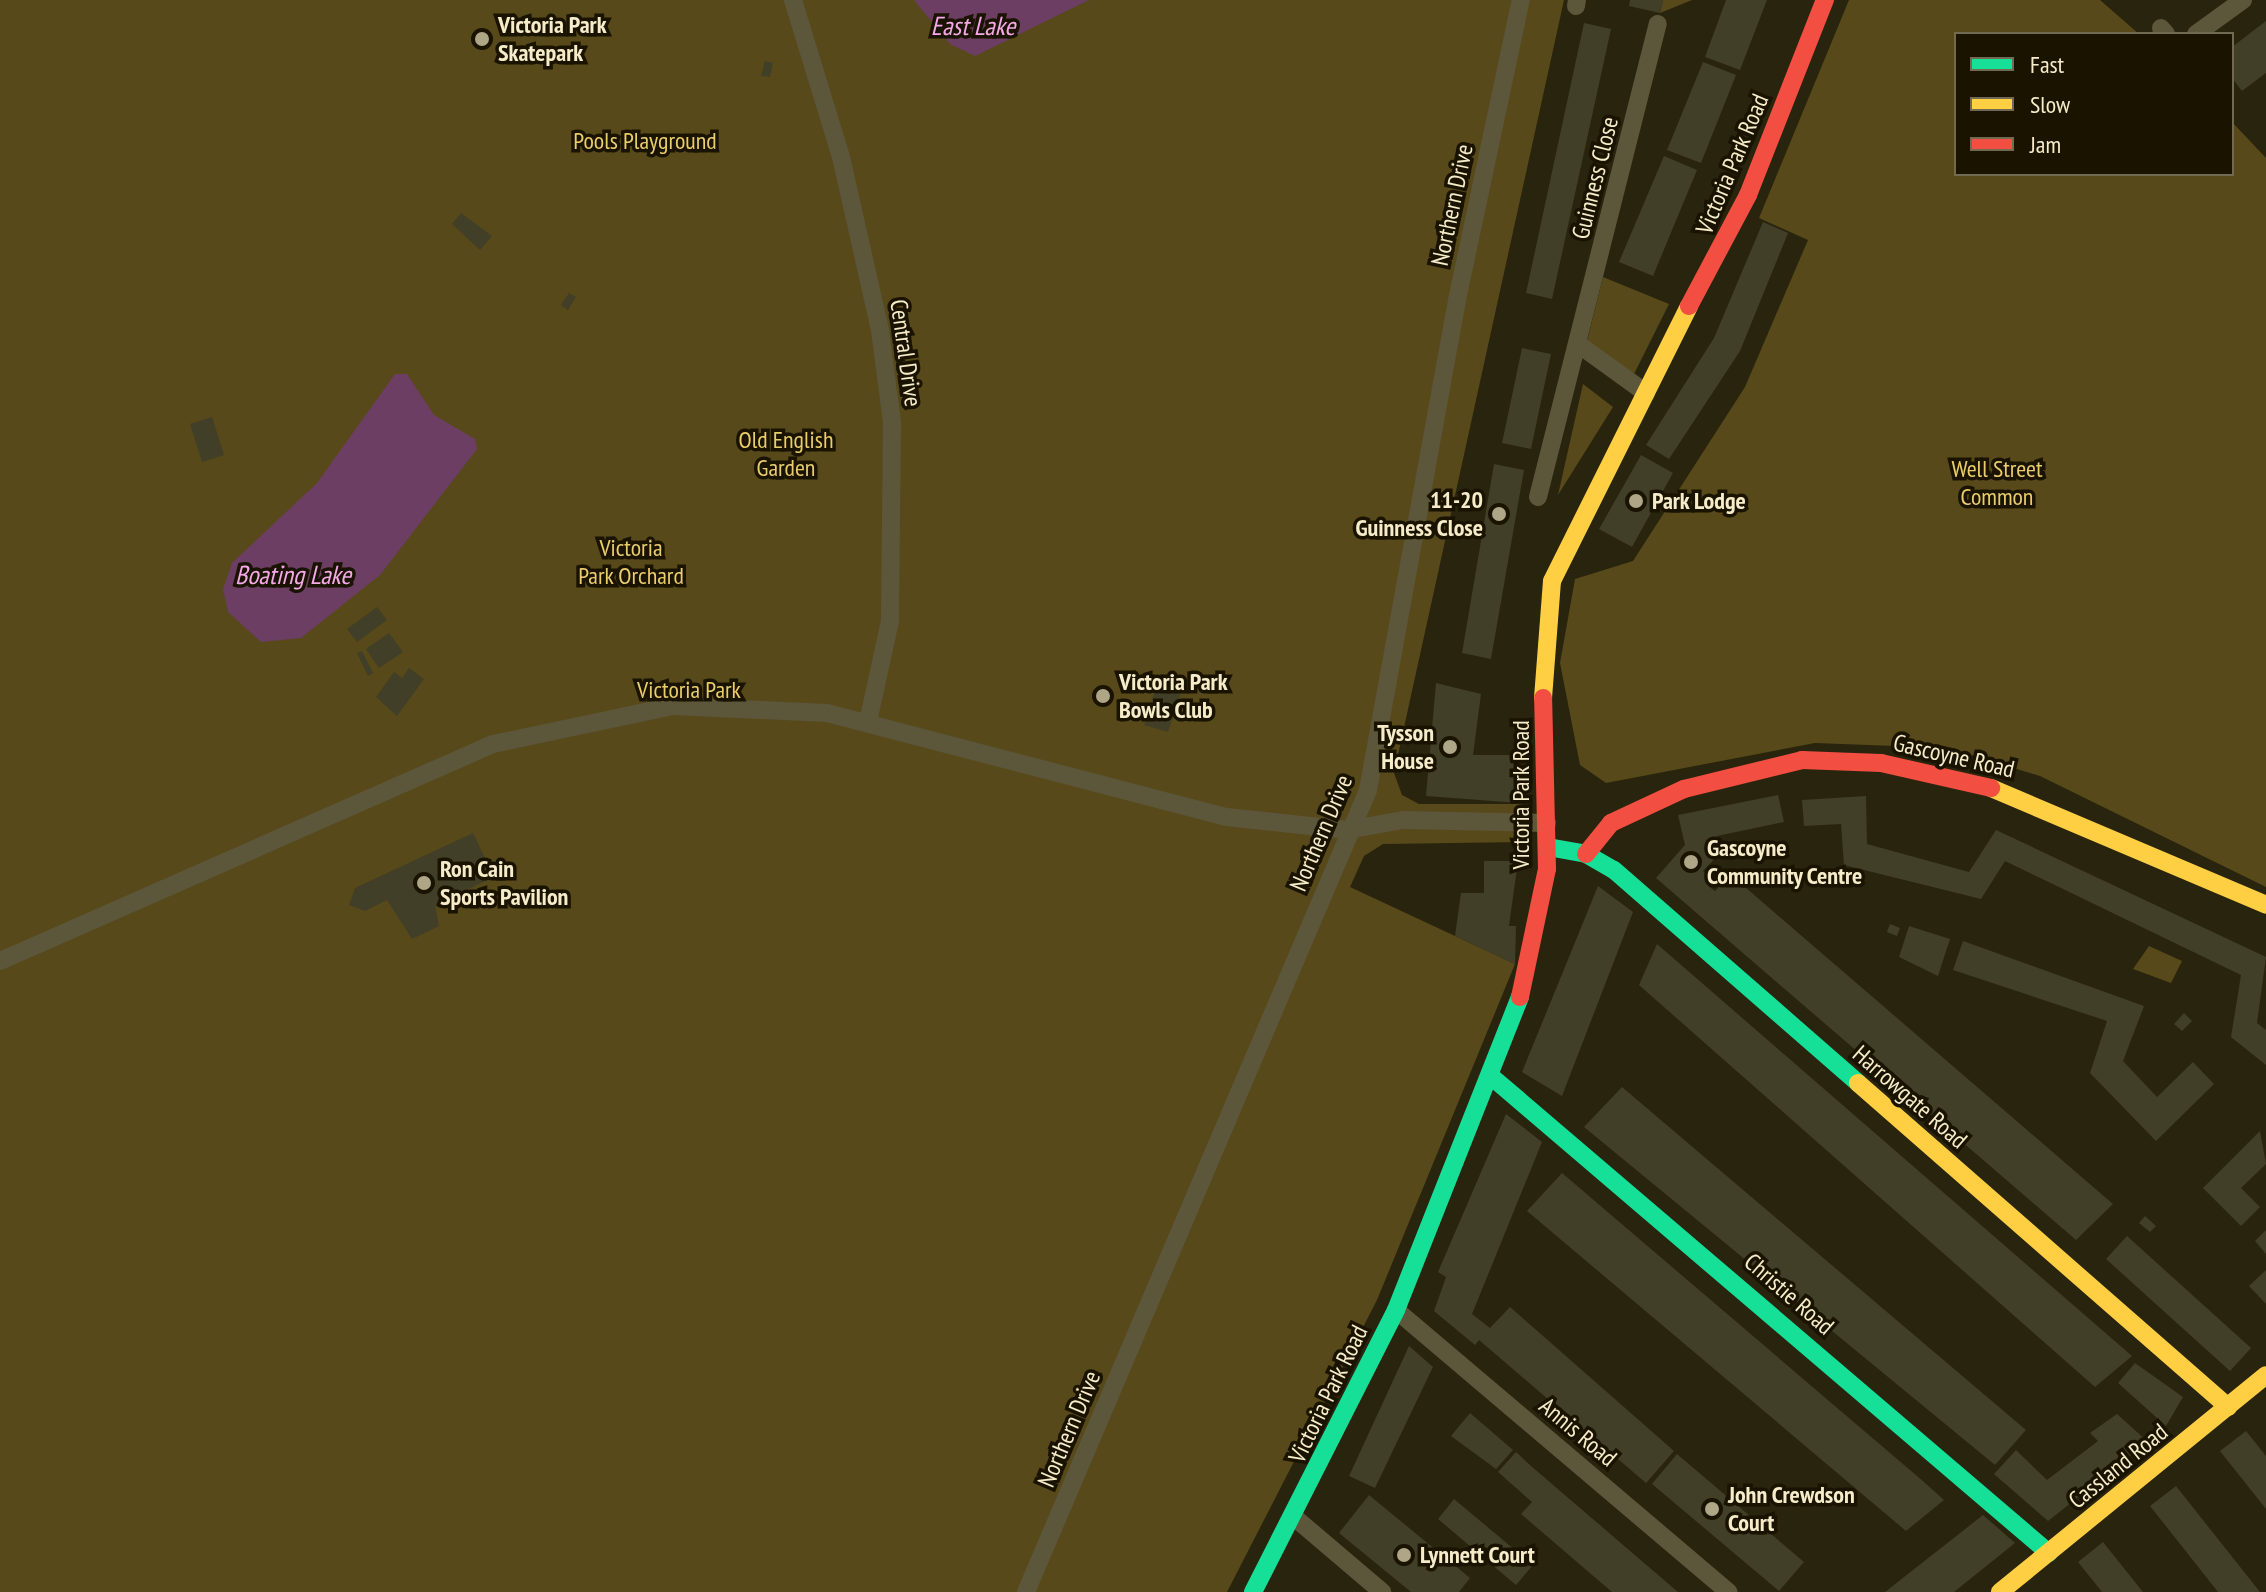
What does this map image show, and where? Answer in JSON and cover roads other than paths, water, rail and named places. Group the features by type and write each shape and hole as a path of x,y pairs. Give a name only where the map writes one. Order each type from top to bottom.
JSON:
{"street":[{"name":"Central Drive","path":"793,0 848,186 880,330 892,422 890,621 868,722"},
{"name":"Northern Drive","path":"1026,1592 1347,830 1368,790 1384,723 1457,300 1521,0"},
{"name":"Victoria Park Road","path":"1253,1592 1294,1517 1396,1310 1493,1078 1539,936 1548,847 1542,644 1552,581 1748,195 1825,0"},
{"path":"2199,32 2243,0"},
{"name":"Guinness Close","path":"1538,497 1658,24"},
{"path":"1578,344 1646,393"},
{"path":"0,961 515,738 633,711 699,704 789,707 868,722 1144,801 1347,830 1403,820 1547,823"},
{"name":"Gascoyne Road","path":"1586,854 1611,823 1695,786 1802,760 1881,763 2010,792 2266,905"},
{"name":"Harrowgate Road","path":"1548,847 1586,854 1614,870 2228,1407"},
{"name":"Christie Road","path":"1493,1078 2049,1553"},
{"name":"Annis Road","path":"1396,1310 1728,1592"},
{"name":"Cassland Road","path":"2000,1592 2266,1375"},
{"path":"1294,1517 1382,1592"}],"water":[{"name":"East Lake","path":"914,0 1089,0 975,56 950,44"},
{"name":"Boating Lake","path":"395,374 407,374 434,415 475,439 477,449 380,575 301,638 261,642 228,612 223,589 232,563 317,483"}],"place":[{"name":"Victoria Park Skatepark","path":"482,39"},
{"name":"Park Lodge","path":"1636,501"},
{"name":"11-20 Guinness Close","path":"1499,514"},
{"name":"Victoria Park Bowls Club","path":"1103,696"},
{"name":"Tysson House","path":"1450,747"},
{"name":"Gascoyne Community Centre","path":"1691,862"},
{"name":"Ron Cain Sports Pavilion","path":"424,883"},
{"name":"John Crewdson Court","path":"1712,1509"},
{"name":"Lynnett Court","path":"1404,1555"}],"park label":[{"name":"Pools Playground","path":"645,141"},
{"name":"Old English Garden","path":"786,454"},
{"name":"Well Street Common","path":"1997,483"},
{"name":"Victoria Park Orchard","path":"631,562"},
{"name":"Victoria Park","path":"689,690"}]}
